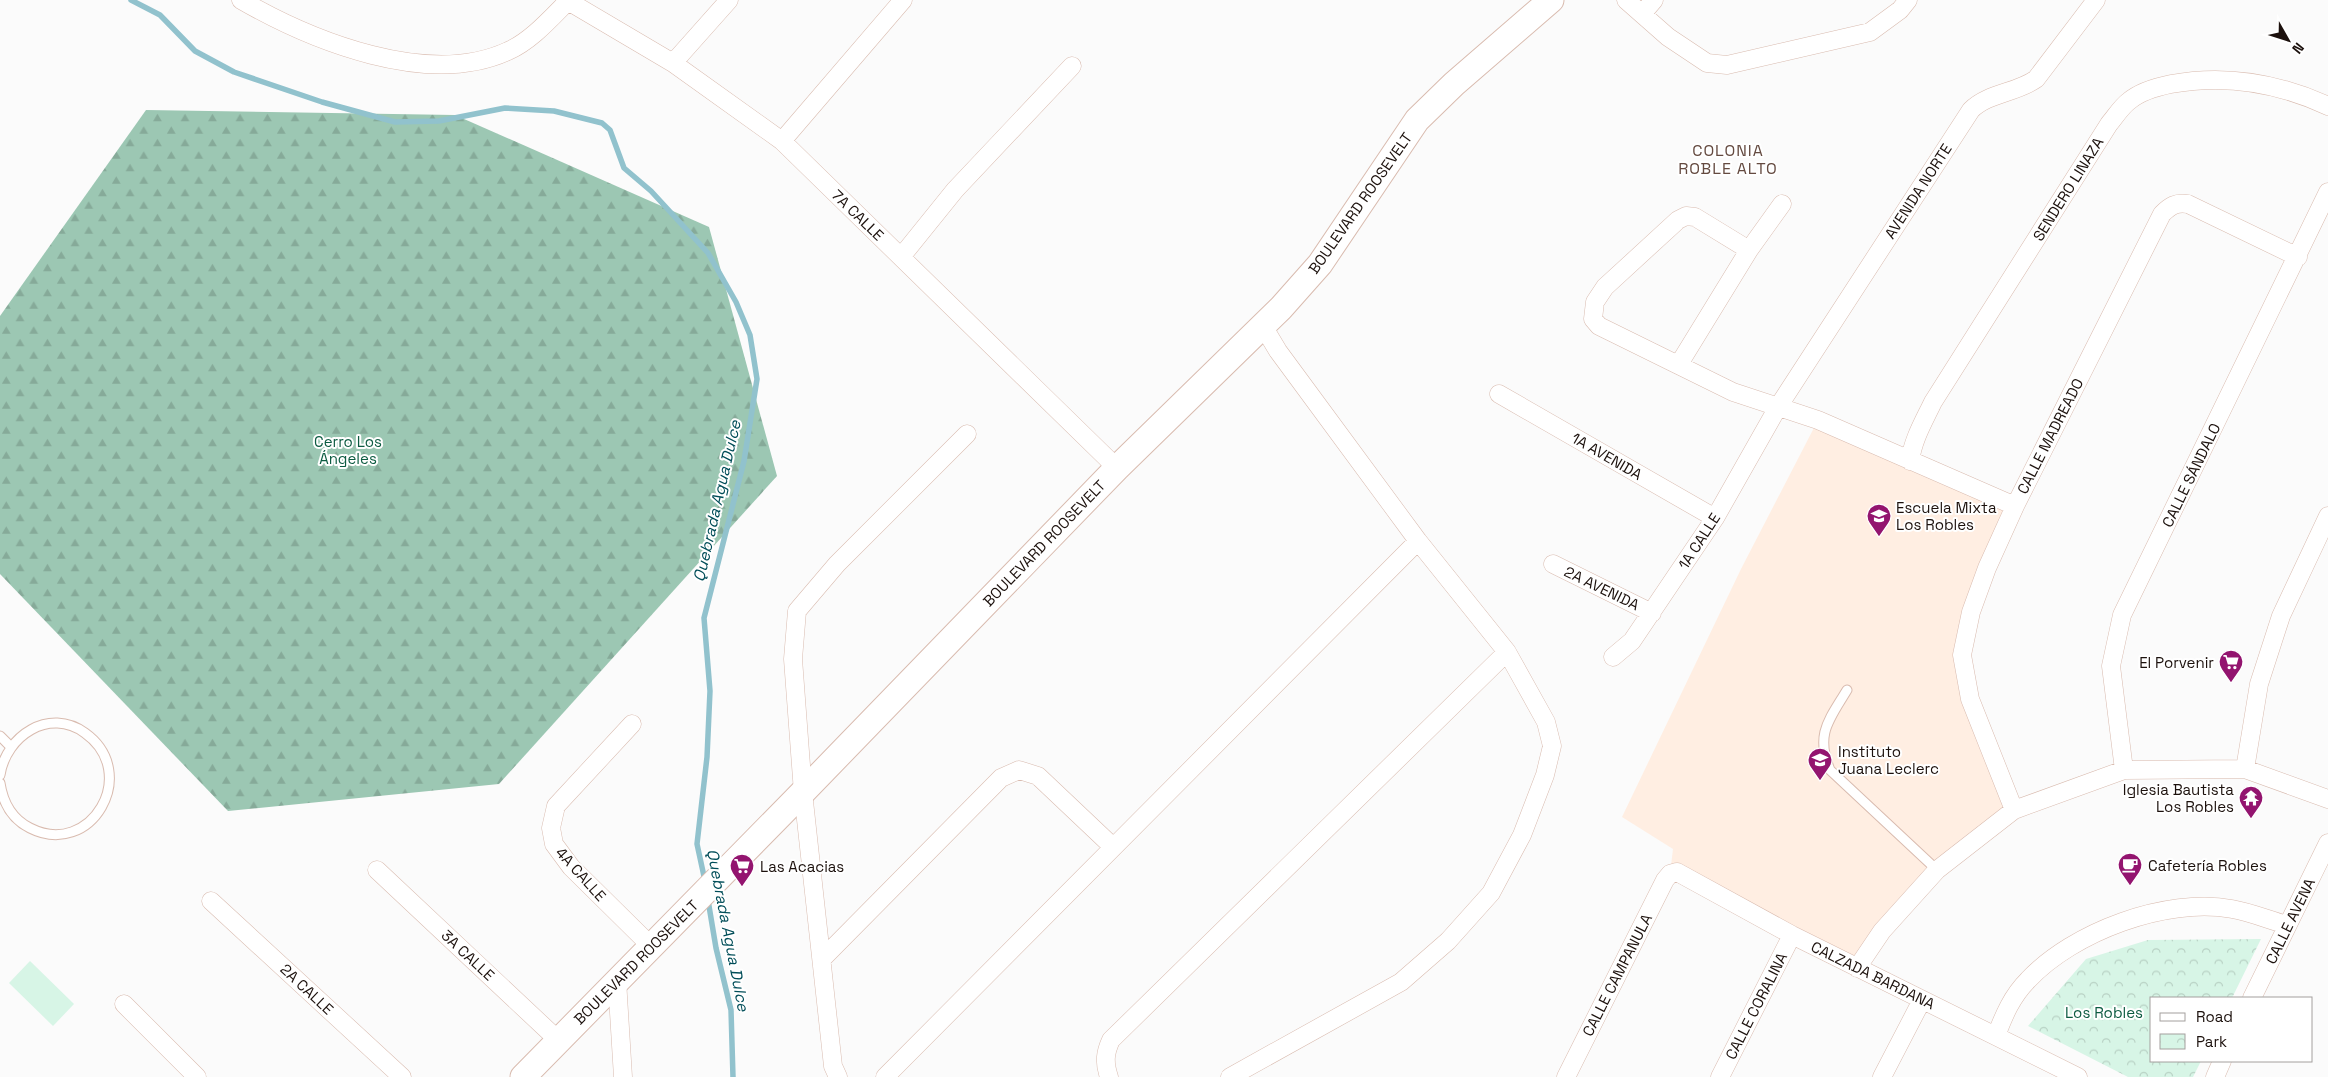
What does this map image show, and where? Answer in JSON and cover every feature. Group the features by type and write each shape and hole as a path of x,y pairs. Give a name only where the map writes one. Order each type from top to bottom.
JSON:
{"main road":[{"name":"BOULEVARD ROOSEVELT","path":"523,1077 804,792 1117,468 1263,326 1320,264 1417,120 1454,84 1551,0"}],"street":[{"path":"241,0 262,5 326,40 371,56 430,65 476,61 508,52 524,42 568,1"},
{"path":"673,63 729,0"},
{"path":"782,141 903,0"},
{"path":"1626,0 1668,37 1707,63 1727,65 1870,32 1900,10 1908,0"},
{"path":"1642,14 1654,0"},
{"name":"AVENIDA NORTE","path":"1775,412 1971,110 1983,101 2026,86 2036,79 2096,0"},
{"name":"7A CALLE","path":"568,1 673,63 782,141 1117,468"},
{"path":"901,257 955,190 1072,66"},
{"name":"SENDERO LINAZA","path":"1910,461 1912,448 1918,433 1934,402 2096,144 2109,124 2129,101 2152,88 2188,81 2228,79 2261,84 2328,106"},
{"name":"CALLE SÁNDALO","path":"2124,770 2111,666 2122,616 2328,192"},
{"name":"CALLE MADREADO","path":"2014,810 1970,699 1962,655 1971,612 1987,568 2016,506 2162,214 2170,206 2179,203 2188,204 2298,257"},
{"path":"1679,364 1749,250 1782,204"},
{"path":"1749,250 1695,217 1686,216 1678,220 1605,286 1595,302 1593,319 1599,326 1775,412 1818,420 2016,506"},
{"path":"1230,1077 1259,1070 1401,982 1448,941 1491,893 1522,836 1545,776 1552,746 1546,722 1508,652 1418,541 1278,351 1263,326"},
{"name":"1A AVENIDA","path":"1498,394 1715,518"},
{"name":"1A CALLE","path":"1614,657 1632,641 1715,518 1775,412"},
{"path":"838,1077 833,1066 804,792 793,659 797,610 837,564 967,434"},
{"path":"2245,769 2259,684 2281,616 2328,516"},
{"path":"884,1077 1418,541"},
{"name":"2A AVENIDA","path":"1552,564 1652,613"},
{"path":"1109,1077 1105,1066 1105,1052 1111,1040 1508,652"},
{"name":"4A CALLE","path":"632,724 556,806 551,828 554,844 571,867 651,946"},
{"path":"1857,968 1882,931 1937,870 2014,810 2124,770 2245,769 2328,799"},
{"path":"822,958 1001,778 1019,770 1038,776 1113,847"},
{"name":"CALLE AVENA","path":"2252,997 2286,925 2328,844"},
{"name":"3A CALLE","path":"378,870 558,1040"},
{"name":"CALZADA BARDANA","path":"1670,874 1677,872 1792,935 1996,1036 2053,1072 2078,1077"},
{"name":"CALLE CAMPANULA","path":"1566,1077 1665,880 1670,874"},
{"name":"2A CALLE","path":"211,901 402,1077"},
{"path":"1996,1036 2006,1009 2027,981 2048,962 2073,945 2123,921 2176,908 2205,907 2232,908 2286,925"},
{"name":"CALLE CORALINA","path":"1720,1077 1792,935"},
{"path":"617,980 623,1077"},
{"path":"1882,1077 1922,1000"},
{"path":"124,1004 197,1077"},
{"path":"2215,1077 2222,1062"}],"lane":[{"path":"1847,690 1825,727 1823,753 1830,770 1937,870"},
{"path":"0,775 2,762 10,746 24,733 42,725 60,724 79,729 94,740 105,755 110,774 108,793 101,810 88,823 73,832 56,835 38,832 22,824 10,812 2,797 0,783"},
{"path":"0,736 10,746"}],"shaded area":[{"name":"Instituto Juana Leclerc","path":"1818,420 2015,506 1962,655 2014,816 1974,846 1917,900 1857,968 1670,874 1673,849 1622,817 1741,569"}],"green space":[{"name":"Cerro Los Ángeles","path":"146,110 455,115 709,227 777,476 499,784 228,811 0,574 0,316"},
{"name":"Los Robles","path":"2261,939 2232,997 2150,997 2150,1062 2200,1062 2193,1077 2128,1077 2028,1026 2086,959 2148,940"},
{"path":"30,961 74,1004 53,1026 9,983"}],"waterway":[{"name":"Quebrada Agua Dulce","path":"131,0 160,15 195,51 234,72 322,102 395,122 439,121 505,108 554,111 602,123 610,130 624,168 651,191 708,253 736,302 750,335 757,379 744,461 704,618 710,691 707,757 697,844 705,881"},
{"name":"Quebrada Agua Dulce","path":"708,900 716,948 731,1010 733,1077"}],"place":[{"name":"Escuela Mixta Los Robles","path":"1879,537"},
{"name":"El Porvenir","path":"2231,683"},
{"name":"Instituto Juana Leclerc","path":"1820,781"},
{"name":"Iglesia Bautista Los Robles","path":"2251,819"},
{"name":"Cafetería Robles","path":"2130,886"},
{"name":"Las Acacias","path":"742,887"}],"district":[{"name":"COLONIA ROBLE ALTO","path":"1728,159"}]}
